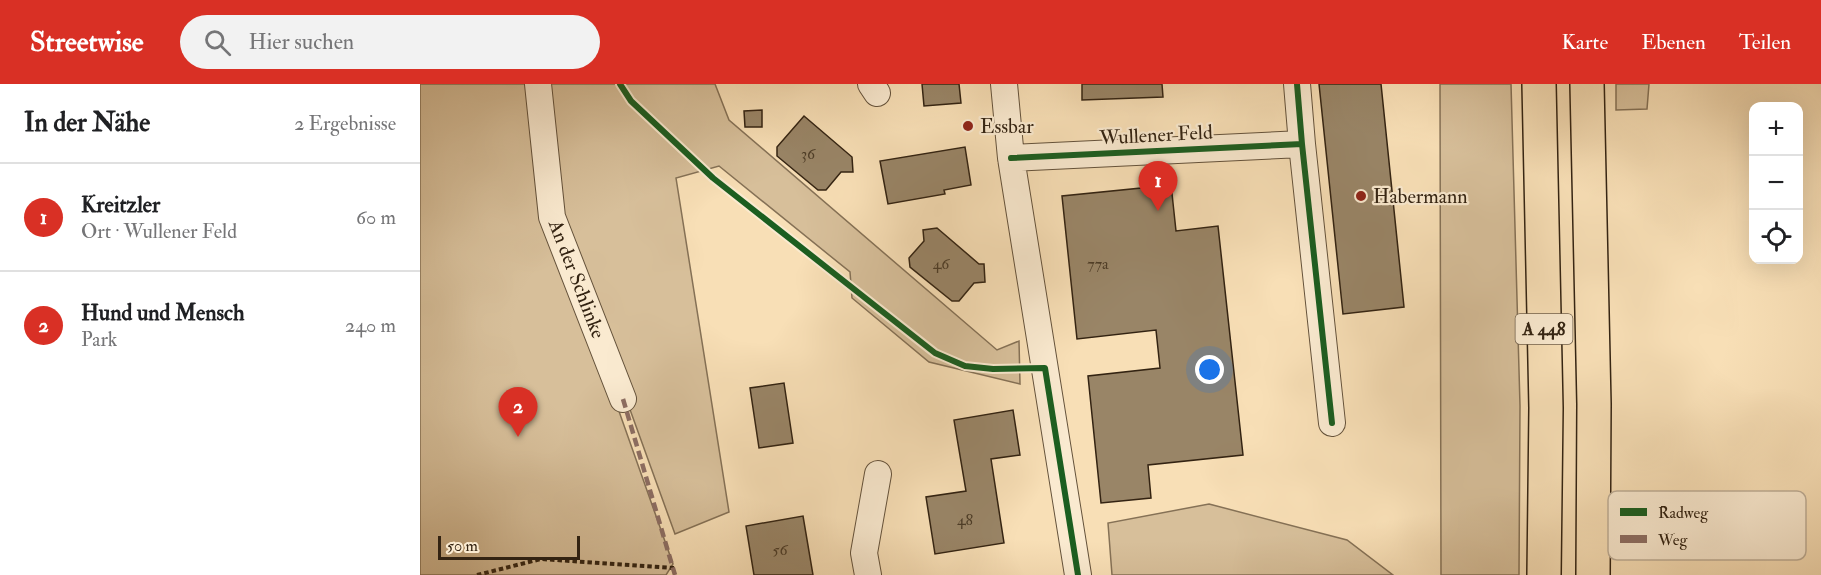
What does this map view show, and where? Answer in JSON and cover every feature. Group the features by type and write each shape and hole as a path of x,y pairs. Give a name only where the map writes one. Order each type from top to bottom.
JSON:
{"highway":[{"name":"A 448","path":"1539,84 1545,408 1544,575"},
{"name":"A 448","path":"1587,84 1594,404 1593,575"}],"street":[{"name":"An der Schlinke","path":"538,84 552,217 623,399"},
{"path":"1004,84 1011,158 1078,575"},
{"path":"1297,84 1332,423"},
{"name":"Wullener Feld","path":"1011,158 1302,144"},
{"path":"868,575 864,553 878,474"}],"path":[{"path":"477,575 541,559 674,568"}],"shaded area":[{"path":"420,84 534,84 551,219 673,564 666,575 420,575"},
{"path":"541,84 715,84 729,120 997,350 1019,341 1020,384 929,362 852,298 850,272 719,166 676,178 729,512 675,534 560,216"},
{"path":"1440,84 1511,84 1520,406 1519,575 1441,575"},
{"path":"1616,84 1649,84 1647,109 1616,110"},
{"path":"1209,504 1347,540 1393,575 1112,575 1108,523"}],"building":[{"path":"922,84 959,84 961,103 924,106"},
{"path":"1082,84 1162,84 1163,97 1082,100"},
{"name":"Habermann","path":"1319,84 1381,84 1404,307 1343,314"},
{"path":"762,110 762,127 745,127 744,111"},
{"path":"804,116 852,157 853,172 841,172 826,190 818,190 777,156 777,147"},
{"path":"965,147 971,185 944,190 945,194 888,204 880,161"},
{"path":"1170,175 1176,231 1218,226 1243,455 1148,465 1151,498 1101,503 1088,376 1160,368 1156,330 1077,339 1062,196 1141,188 1140,178"},
{"path":"937,228 979,264 984,264 985,282 974,283 959,301 952,301 910,267 909,258 924,241 923,230"},
{"path":"784,383 793,443 759,448 750,388"},
{"path":"1013,410 1020,455 991,459 1004,543 935,554 926,497 966,491 954,420"},
{"path":"803,516 813,575 754,575 746,526"}],"marked path":[{"path":"623,399 675,575"}],"cycle path":[{"path":"620,84 631,101 713,178 935,353 965,366 993,369 1045,368 1078,575"},
{"path":"1011,158 1302,144 1297,84"},
{"path":"1302,144 1332,423"}],"place":[{"name":"Essbar","path":"968,126"},
{"name":"Habermann","path":"1361,196"},
{"name":"Kreitzler","path":"1158,211"},
{"name":"Hund und Mensch","path":"518,437"}]}
